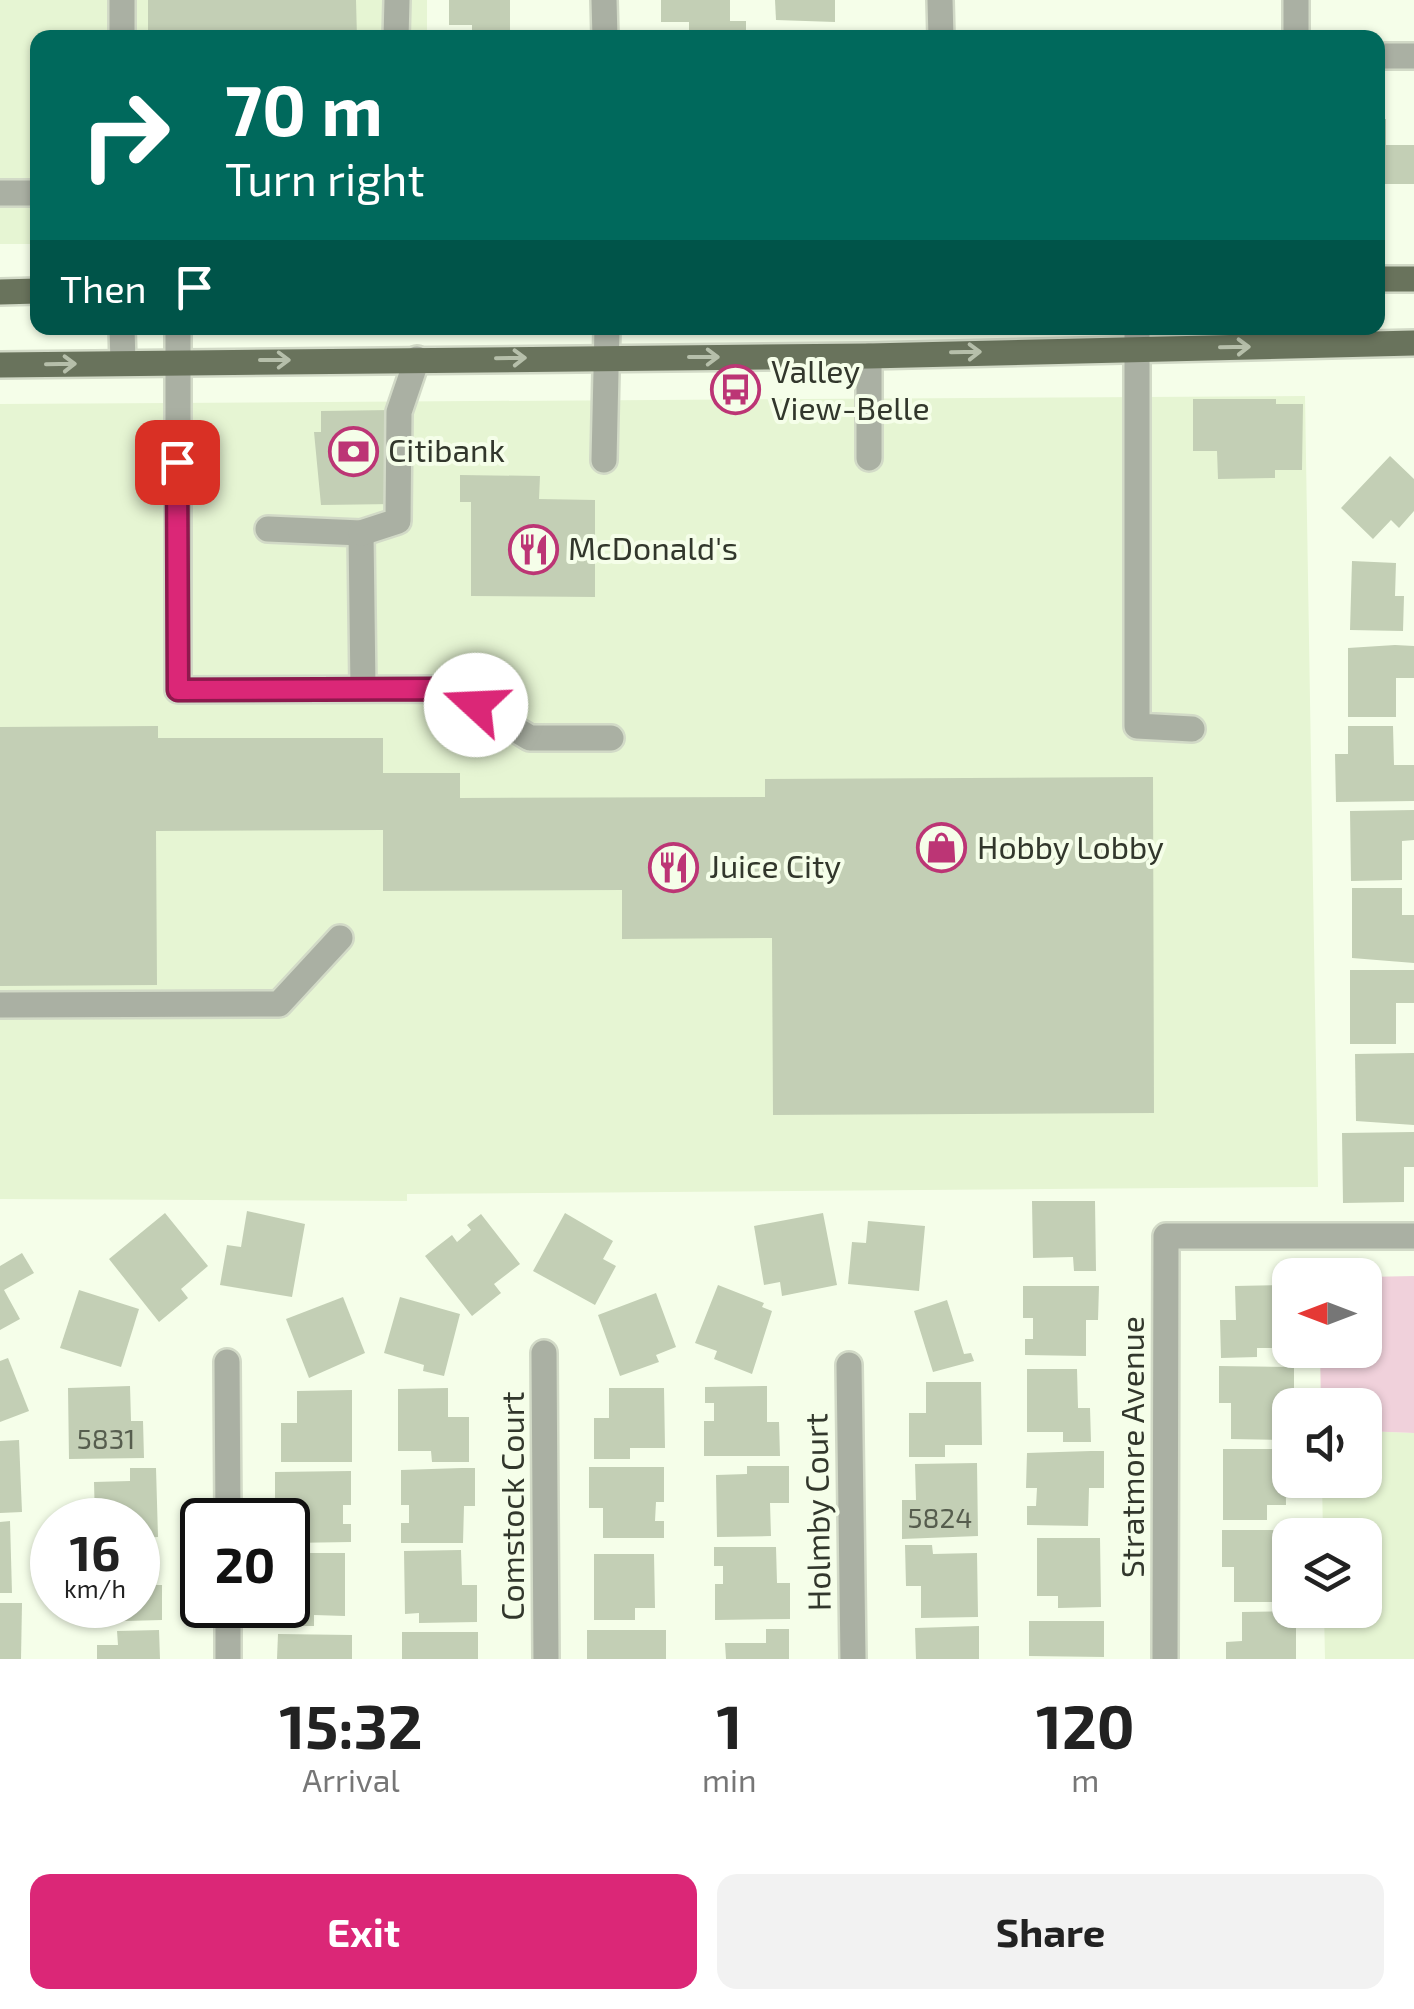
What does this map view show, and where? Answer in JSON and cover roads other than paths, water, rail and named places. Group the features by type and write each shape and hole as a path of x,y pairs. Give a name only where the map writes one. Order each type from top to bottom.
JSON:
{"main road":[{"path":"1385,279 1414,279"},
{"path":"0,292 30,291"},
{"path":"0,365 869,356 1137,338 1414,344"}],"street":[{"path":"122,0 122,30"},
{"path":"396,30 397,0"},
{"path":"604,0 605,30"},
{"path":"940,0 940,30"},
{"path":"1296,0 1296,30"},
{"path":"1385,56 1414,56"},
{"path":"0,193 30,193"},
{"path":"122,335 123,363"},
{"path":"178,335 178,690 448,689 530,738 611,738"},
{"path":"604,460 607,335"},
{"path":"1137,338 1138,726 1192,729"},
{"path":"869,356 869,458"},
{"path":"268,529 361,533 398,520 399,412 416,359"},
{"path":"361,533 363,689"},
{"path":"0,1005 279,1004 340,938"},
{"name":"Stratmore Avenue","path":"1164,1659 1166,1236 1414,1236"},
{"name":"Comstock Court","path":"544,1352 546,1659"},
{"path":"227,1362 228,1498"},
{"name":"Holmby Court","path":"849,1364 853,1659"},
{"path":"228,1628 228,1659"}],"place":[{"name":"Valley View-Belle","path":"736,390"},
{"name":"Citibank","path":"353,451"},
{"name":"McDonald's","path":"533,549"},
{"name":"Hobby Lobby","path":"942,848"},
{"name":"Juice City","path":"674,867"}]}
